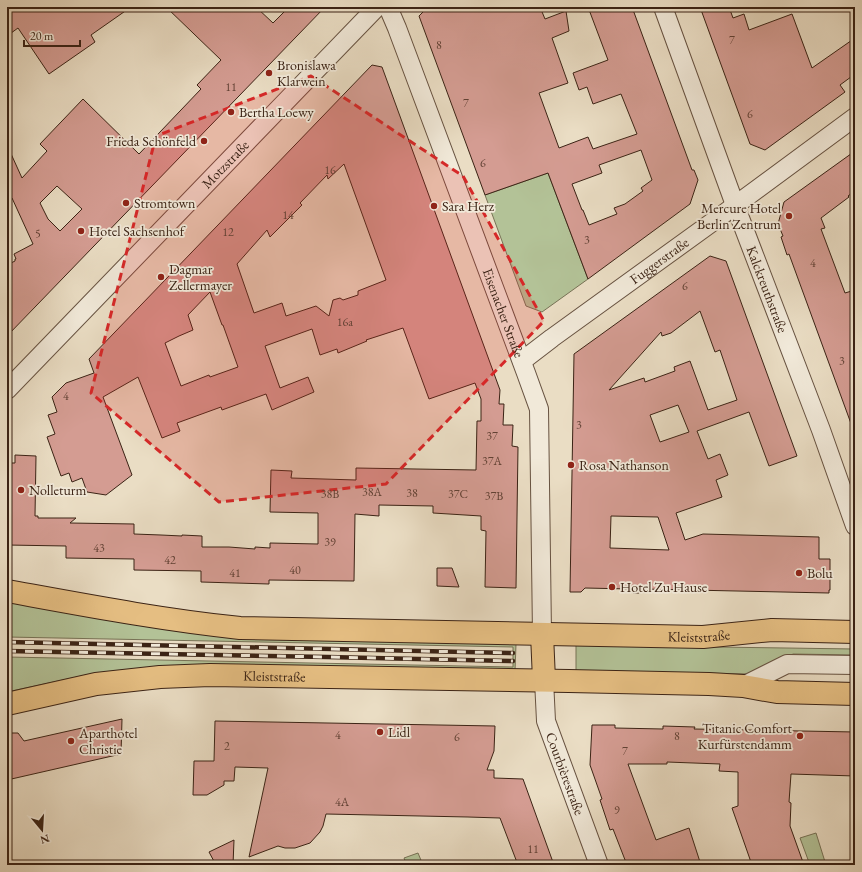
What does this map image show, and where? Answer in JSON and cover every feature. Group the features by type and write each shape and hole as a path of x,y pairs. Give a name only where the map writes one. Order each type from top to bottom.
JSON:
{"main road":[{"name":"Kleiststraße","path":"7,591 134,614 240,628 703,637 772,630 855,632"},
{"path":"542,634 544,680"},
{"name":"Kleiststraße","path":"7,704 96,684 160,676 210,675 688,683 743,686 777,692 855,694"}],"street":[{"name":"Motzstraße","path":"7,390 377,7"},
{"name":"Eisenacher Straße","path":"388,7 400,35 539,409 542,634"},
{"name":"Kalckreuthstraße","path":"664,7 735,205 821,430 855,526"},
{"name":"Fuggerstraße","path":"522,361 855,116"},
{"path":"743,686 787,664 855,665"},
{"name":"Courbièrestraße","path":"544,680 546,721 599,865"}],"highlighted area":[{"path":"311,76 463,176 544,321 386,484 219,502 91,393 156,136"}],"green space":[{"path":"548,173 588,279 542,312 526,306 485,195"},
{"path":"7,600 516,644 515,671 208,665 167,666 86,675 7,692 7,657 513,667 513,647 7,637"},
{"path":"576,645 855,649 855,655 793,654 756,674 576,671"},
{"path":"816,833 826,865 810,865 800,838"},
{"path":"418,853 423,865 407,865 404,858"}],"building":[{"path":"7,7 131,7 91,35 95,42 49,74 18,28 7,36"},
{"path":"166,7 256,7 273,23 289,7 325,7 7,336 7,265 15,261 16,259 14,254 33,244 12,198 7,200 7,145 22,178 47,151 40,144 83,99 139,154 201,89 197,85 221,60","holes":["57,186 82,209 60,231 48,219 40,203"]},
{"path":"428,7 540,7 545,19 566,11 569,31 552,38 568,83 539,93 559,148 588,137 593,149 637,134 621,94 593,104 587,87 579,90 573,73 608,60 588,7 632,7 692,170 694,170 698,180 690,204 588,279 548,173 485,195 419,16","holes":["641,150 652,180 641,188 643,191 625,204 614,208 617,214 589,225 572,184 602,173 599,165"]},
{"path":"700,7 729,7 733,18 744,14 749,30 792,14 812,68 855,38 855,74 840,85 845,92 765,150 750,144"},
{"path":"372,65 382,67 500,390 499,404 504,404 503,425 513,425 512,446 518,447 516,588 485,587 486,531 481,530 481,516 433,513 433,506 379,505 379,516 355,514 354,581 269,580 269,584 201,582 201,571 134,570 134,559 66,558 66,546 7,545 7,463 15,463 15,455 36,456 35,516 38,516 38,518 76,518 70,523 134,524 134,534 202,536 202,547 255,549 255,547 270,548 270,543 318,544 318,513 270,512 271,470 292,471 291,478 356,480 356,468 476,470 477,421 481,421 481,399 475,383 429,399 403,328 366,340 367,341 338,353 337,349 320,355 312,329 265,346 280,388 308,377 314,392 272,410 266,394 222,410 221,407 177,423 180,431 162,438 138,377 103,397 132,475 106,495 87,492 82,478 72,482 69,473 61,476 47,437 55,434 48,415 57,412 52,397 66,383 94,373 89,359","holes":["344,164 386,280 358,291 358,295 343,300 340,298 333,300 329,316 316,306 286,316 282,303 254,313 237,264 267,230 270,237 302,205 300,203 327,175 328,179","210,292 238,367 210,377 209,375 181,386 165,343 193,330 188,315"]},
{"path":"855,151 855,191 821,218 825,228 821,229 845,293 855,290 855,429 853,429 789,254 787,255 781,237 783,236 778,224 784,202"},
{"path":"710,256 726,261 797,456 769,466 749,412 697,431 708,459 720,454 728,475 716,480 722,497 676,513 685,540 703,534 819,537 819,559 830,559 829,593 644,589 639,593 633,593 630,589 585,588 581,592 570,592 574,354","holes":["700,311 715,352 720,350 737,400 708,410 690,361 674,367 675,371 645,382 644,378 609,390 661,332 662,336 671,333","678,405 689,432 660,442 650,415","611,516 658,517 669,550 610,548"]},
{"path":"437,568 452,568 459,587 437,586"},
{"path":"122,719 121,754 7,780 7,733 18,733 24,741"},
{"path":"215,721 495,726 494,751 487,770 494,770 494,778 523,779 554,865 518,865 500,818 468,817 326,814 320,832 310,843 295,848 278,846 249,857 268,768 235,767 234,781 224,781 224,785 207,795 193,795 194,761 214,761"},
{"path":"592,725 615,725 615,728 663,729 663,726 695,727 694,729 855,732 855,776 791,774 789,802 791,803 790,826 804,865 752,865 732,808 738,806 738,772 719,771 720,764 667,762 667,764 628,764 656,840 689,828 701,865 627,865 613,829 610,830 600,800 602,799 590,765"},
{"path":"234,840 233,865 216,865 209,852"}],"railway":[{"path":"7,642 513,653"},
{"path":"7,651 513,661"}],"place":[{"name":"Bronislawa Klarwein","path":"269,73"},
{"name":"Bertha Loewy","path":"231,112"},
{"name":"Frieda Schönfeld","path":"204,141"},
{"name":"Stromtown","path":"126,203"},
{"name":"Sara Herz","path":"434,206"},
{"name":"Mercure Hotel Berlin Zentrum","path":"789,216"},
{"name":"Hotel Sachsenhof","path":"81,231"},
{"name":"Dagmar Zellermayer","path":"161,277"},
{"name":"Rosa Nathanson","path":"571,465"},
{"name":"Nolleturm","path":"21,490"},
{"name":"Bolu","path":"799,573"},
{"name":"Hotel Zu Hause","path":"612,587"},
{"name":"Lidl","path":"380,732"},
{"name":"Titanic Comfort Kurfürstendamm","path":"800,736"},
{"name":"Aparthotel Christie","path":"71,741"}]}
